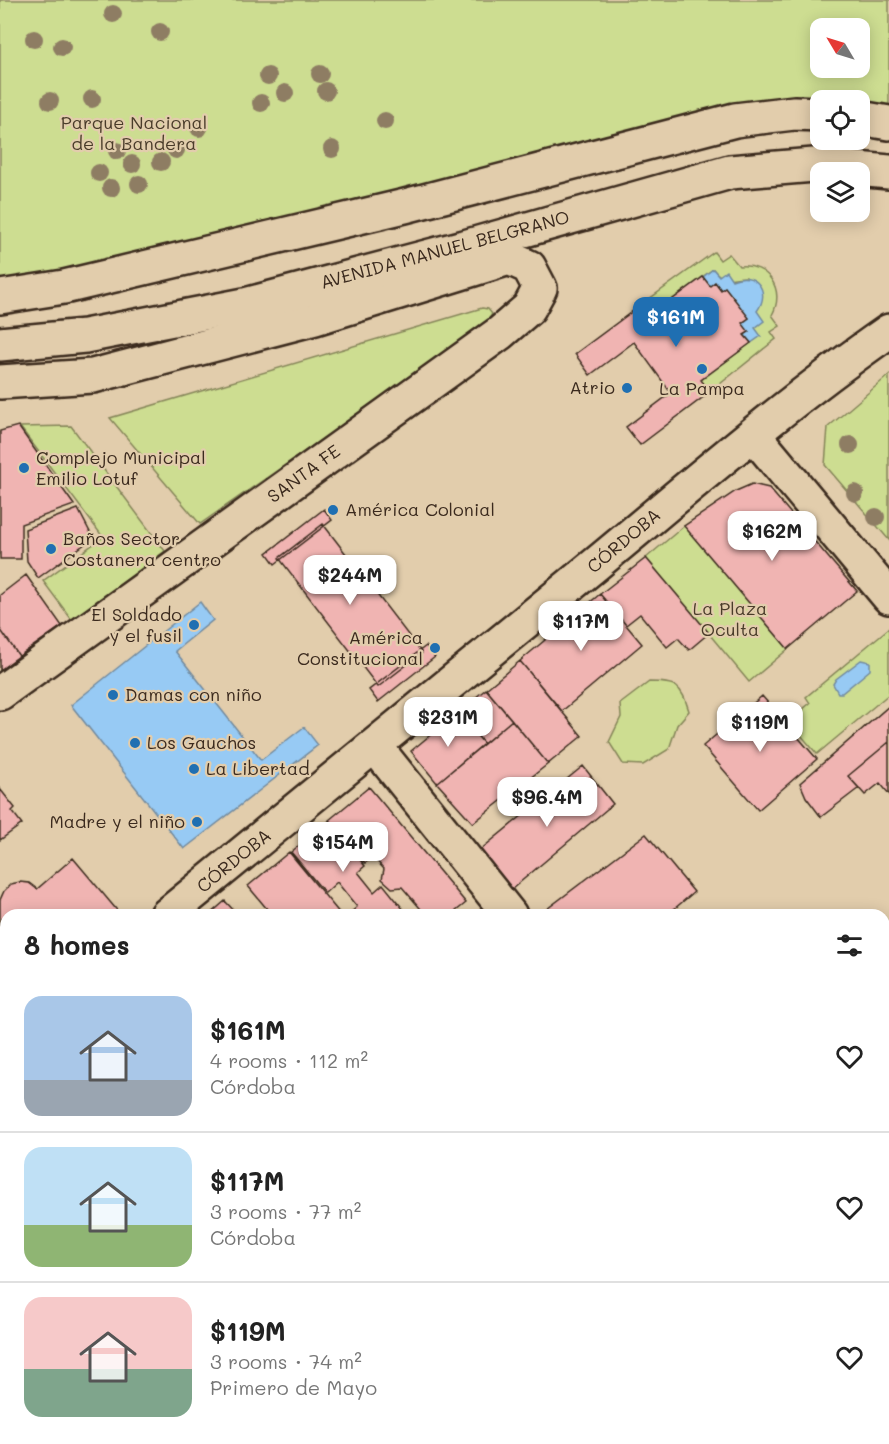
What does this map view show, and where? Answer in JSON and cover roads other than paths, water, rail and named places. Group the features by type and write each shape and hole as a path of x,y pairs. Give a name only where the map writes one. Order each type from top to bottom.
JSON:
{"street":[{"path":"0,297 64,287 405,206 735,120 794,113 810,114"},
{"path":"870,120 889,123"},
{"name":"AVENIDA MANUEL BELGRANO","path":"0,344 85,336 245,305 468,246 730,172 814,165 889,172"},
{"name":"SANTA FE","path":"0,693 501,333 529,308 540,288 529,267 509,258 484,266"},
{"name":"AVENIDA MANUEL BELGRANO","path":"15,382 93,376 315,318 484,266"},
{"name":"CÓRDOBA","path":"174,909 753,434 842,364 889,331"},
{"path":"15,382 32,341"},
{"path":"753,434 889,597"},
{"path":"375,746 505,909"}],"water":[{"path":"713,269 719,276 726,271 732,280 748,278 759,284 763,296 757,311 764,321 755,328 761,336 751,343 745,335 748,332 742,324 749,318 725,287 721,290 715,282 710,286 703,277"},
{"path":"200,602 213,620 175,651 261,760 304,727 318,745 184,849 71,705"},
{"path":"861,660 870,662 870,670 842,693 838,693 833,684 836,679"}],"place":[{"name":"La Pampa","path":"702,369"},
{"name":"Atrio","path":"627,388"},
{"name":"Complejo Municipal Emilio Lotuf","path":"24,468"},
{"name":"América Colonial","path":"333,510"},
{"name":"Baños Sector Costanera centro","path":"51,549"},
{"name":"El Soldado y el fusil","path":"194,625"},
{"name":"América Constitucional","path":"435,648"},
{"name":"Damas con niño","path":"113,695"},
{"name":"Los Gauchos","path":"135,743"},
{"name":"La Libertad","path":"194,769"},
{"name":"Madre y el niño","path":"197,822"}],"park label":[{"name":"Parque Nacional de la Bandera","path":"134,133"},
{"name":"La Plaza Oculta","path":"730,619"}]}
